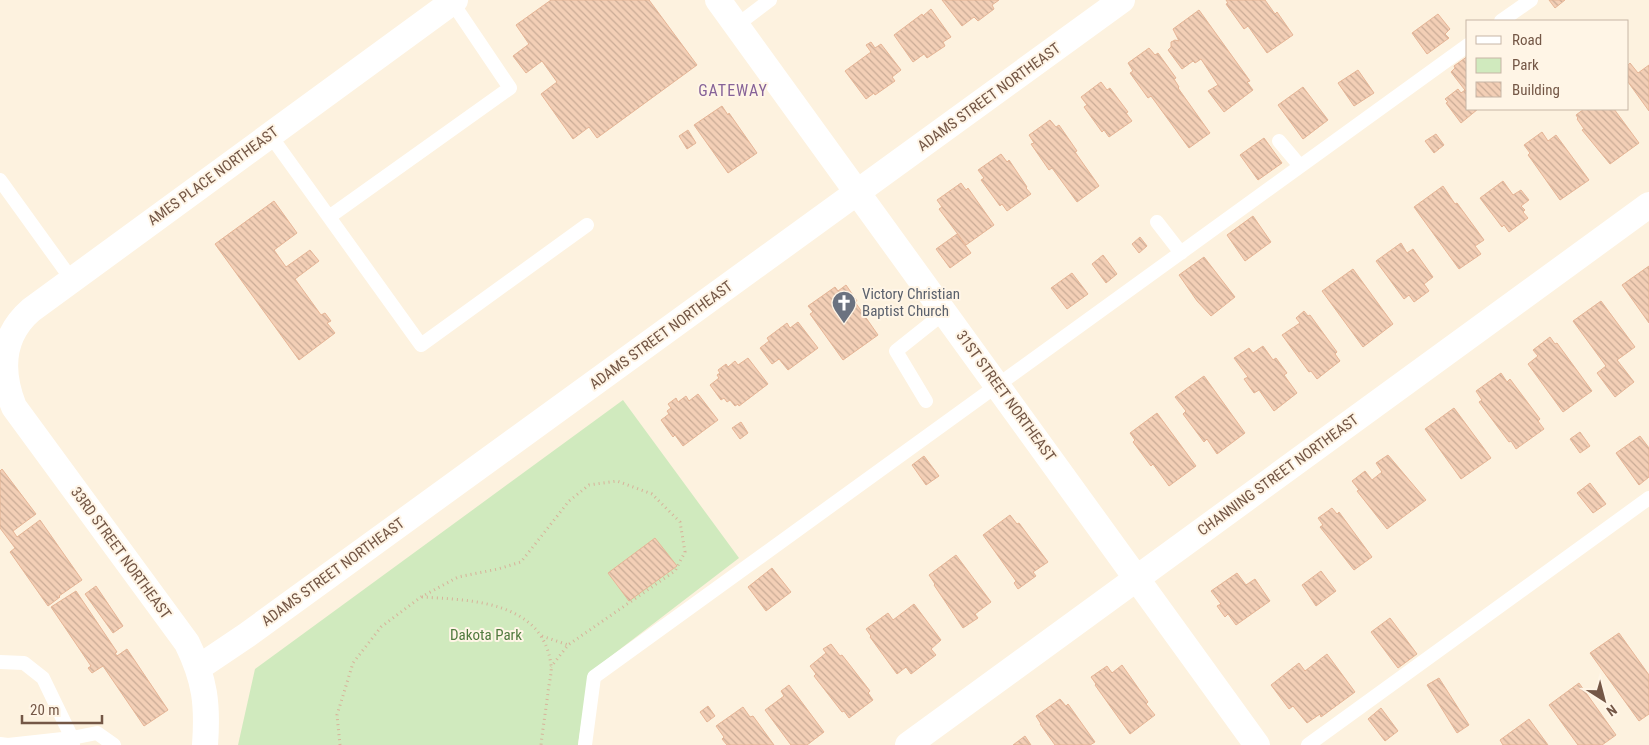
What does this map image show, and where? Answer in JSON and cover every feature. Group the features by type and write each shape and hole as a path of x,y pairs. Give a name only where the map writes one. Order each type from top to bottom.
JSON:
{"street":[{"name":"31ST STREET NORTHEAST","path":"718,0 1257,745"},
{"name":"ADAMS STREET NORTHEAST","path":"198,668 255,629 1122,0"},
{"name":"AMES PLACE NORTHEAST","path":"1,373 3,350 8,338 17,323 31,310 454,1"},
{"name":"CHANNING STREET NORTHEAST","path":"908,745 1649,205"},
{"name":"33RD STREET NORTHEAST","path":"1,373 6,395 14,408 187,643 198,668 205,692 207,709 205,745"}],"lane":[{"path":"737,25 770,0"},
{"path":"1502,20 1530,0"},
{"path":"329,217 510,88 454,1"},
{"path":"584,745 594,677 1466,46"},
{"path":"270,135 421,345 587,225"},
{"path":"1279,141 1300,166"},
{"path":"0,180 72,280"},
{"path":"1157,222 1181,253"},
{"path":"926,401 896,351 945,312"},
{"path":"1308,745 1649,498"},
{"path":"0,662 24,664 43,678 72,742"},
{"path":"0,744 72,742 97,733 114,745"}],"path":[{"path":"340,745 337,715 353,663 381,627 421,598 458,577 521,562 569,501 589,485 617,481 652,494 680,522 685,552 675,571 568,645 551,667"},
{"path":"421,598 468,600 503,608 528,622 541,635 547,647 551,667 541,745"},
{"path":"541,635 568,645"}],"green space":[{"name":"Dakota Park","path":"623,400 739,558 589,673 578,745 238,745 255,669"}],"building":[{"path":"551,0 649,0 697,65 597,138 589,127 573,139 541,94 557,82 542,61 526,73 513,56 529,44 516,25"},
{"path":"942,0 999,0 992,5 994,9 978,21 974,17 962,26"},
{"path":"1226,0 1265,0 1275,14 1277,12 1293,35 1267,53 1248,26 1244,29 1226,4 1228,3"},
{"path":"1549,0 1565,0 1555,8"},
{"path":"931,9 951,37 943,42 945,46 927,58 924,54 913,62 894,35"},
{"path":"1199,10 1250,81 1247,82 1253,90 1224,112 1208,91 1218,85 1201,59 1195,63 1193,61 1182,69 1168,50 1171,47 1171,42 1179,41 1173,29"},
{"path":"1438,14 1450,29 1445,34 1449,38 1427,54 1412,33"},
{"path":"871,42 875,48 881,44 901,70 892,77 895,81 866,99 845,71 871,52 866,45"},
{"path":"1149,48 1155,55 1158,53 1176,78 1174,79 1178,88 1210,133 1189,148 1151,96 1148,98 1130,73 1133,71 1128,63"},
{"path":"1466,57 1466,91 1451,72 1455,68 1454,66"},
{"path":"1629,64 1638,73 1649,65 1649,111 1629,83"},
{"path":"1358,70 1374,93 1354,106 1338,83"},
{"path":"1101,82 1107,90 1110,88 1128,112 1126,113 1132,121 1109,137 1104,130 1102,132 1084,107 1087,105 1081,97"},
{"path":"1303,87 1328,120 1303,139 1278,105"},
{"path":"1458,89 1461,93 1465,90 1466,110 1477,110 1461,123 1445,99"},
{"path":"722,106 757,153 728,173 694,125"},
{"path":"1583,110 1615,110 1639,143 1610,164 1582,130 1584,129 1576,115"},
{"path":"1050,120 1056,127 1059,125 1099,186 1077,202 1052,168 1049,170 1031,144 1034,143 1029,135"},
{"path":"688,130 696,143 687,149 679,136"},
{"path":"1542,132 1548,141 1556,135 1589,180 1560,200 1528,155 1530,153 1524,145"},
{"path":"1436,134 1444,145 1434,153 1425,141"},
{"path":"1264,138 1282,163 1258,180 1240,155"},
{"path":"1001,154 1007,162 1009,160 1031,194 1007,211 1002,204 1000,206 981,180 984,178 978,170"},
{"path":"1503,181 1513,195 1521,190 1529,200 1521,206 1528,218 1509,232 1504,225 1502,227 1480,198"},
{"path":"961,183 966,190 968,188 994,225 966,245 939,209 942,207 937,200"},
{"path":"1443,186 1484,240 1475,246 1481,254 1459,269 1414,207"},
{"path":"274,201 297,233 274,250 286,267 310,250 319,261 295,279 321,315 325,313 331,321 327,323 335,333 299,360 215,244"},
{"path":"1253,216 1271,242 1245,261 1227,235"},
{"path":"957,234 971,253 950,268 936,249"},
{"path":"1140,237 1147,246 1139,253 1132,244"},
{"path":"1401,243 1407,253 1413,249 1433,277 1424,284 1429,291 1414,302 1409,295 1404,299 1376,261"},
{"path":"1103,255 1117,274 1106,283 1092,264"},
{"path":"1204,257 1235,297 1211,316 1197,301 1179,275"},
{"path":"1649,266 1649,323 1622,285"},
{"path":"1353,269 1393,324 1363,347 1322,291"},
{"path":"1072,273 1088,294 1067,309 1051,288"},
{"name":"Victory Christian Baptist Church","path":"846,285 857,301 855,302 878,335 843,360 810,314 813,312 808,306 835,287 838,291"},
{"path":"1601,301 1635,347 1617,360 1634,382 1615,397 1597,373 1606,366 1573,321"},
{"path":"1304,311 1308,316 1310,315 1337,352 1335,354 1340,361 1317,379 1311,371 1309,372 1282,335 1300,323 1296,318"},
{"path":"798,322 818,348 788,370 779,359 772,364 760,348 769,341 767,338 787,323 790,328"},
{"path":"1550,337 1555,344 1557,343 1592,391 1563,412 1528,364 1538,356 1533,350"},
{"path":"1263,346 1273,360 1276,358 1287,373 1284,375 1297,393 1274,411 1259,390 1254,393 1244,379 1248,377 1234,358 1249,348 1253,353"},
{"path":"748,358 768,384 739,406 738,404 735,406 730,400 727,402 724,398 721,400 710,385 719,378 717,375 720,373 718,370 726,364 728,367 735,361 738,365"},
{"path":"1501,373 1507,382 1510,379 1540,419 1538,421 1544,429 1516,449 1479,402 1482,400 1476,391"},
{"path":"1204,376 1245,433 1217,454 1207,439 1204,442 1183,414 1186,411 1175,397"},
{"path":"698,394 718,420 683,446 675,435 673,437 661,420 669,414 667,411 671,408 668,404 676,398 678,402 686,396 689,401"},
{"path":"1454,408 1491,458 1461,479 1425,429"},
{"path":"1157,413 1196,466 1169,486 1153,464 1151,466 1133,442 1135,440 1130,433"},
{"path":"741,422 748,433 740,439 732,428"},
{"path":"1580,432 1590,446 1580,453 1570,439"},
{"path":"1640,436 1649,448 1649,477 1639,485 1616,453"},
{"path":"1388,455 1426,500 1387,529 1357,491 1359,490 1352,481 1365,471 1372,480 1382,472 1376,463"},
{"path":"924,456 939,476 926,485 912,465"},
{"path":"2,469 36,514 13,531 17,537 40,520 82,580 48,606 10,552 15,548 0,528 0,471"},
{"path":"1590,483 1606,504 1593,513 1577,493"},
{"path":"1332,508 1337,514 1339,512 1372,557 1354,570 1320,527 1323,525 1318,518"},
{"path":"1010,515 1017,524 1019,523 1048,562 1033,572 1036,576 1018,589 1014,583 1016,581 983,535"},
{"path":"655,538 677,566 629,601 608,573"},
{"path":"956,555 991,602 975,614 978,618 963,628 929,575"},
{"path":"772,568 791,592 766,611 748,587"},
{"path":"1321,571 1336,591 1316,606 1302,585"},
{"path":"1237,573 1246,585 1255,579 1270,601 1236,625 1228,614 1225,617 1217,606 1221,604 1211,591"},
{"path":"96,586 123,626 113,633 85,594"},
{"path":"76,591 117,652 115,653 117,656 127,649 168,710 144,726 103,666 92,673 88,668 91,666 51,607"},
{"path":"914,604 941,640 931,649 936,655 911,674 906,667 897,674 866,629 888,613 893,620"},
{"path":"1390,618 1417,654 1398,668 1371,632"},
{"path":"1619,633 1649,675 1649,714 1639,721 1590,653"},
{"path":"831,644 870,691 868,693 873,700 849,718 844,711 842,712 814,676 816,674 810,666 826,653 823,649"},
{"path":"1327,654 1355,692 1321,717 1320,714 1307,723 1293,706 1289,709 1271,685 1299,663 1305,671"},
{"path":"1122,665 1155,715 1130,734 1091,677 1107,666 1112,673"},
{"path":"1439,678 1469,725 1457,733 1427,685"},
{"path":"1579,683 1616,735 1602,745 1578,745 1549,705"},
{"path":"789,685 824,732 807,745 791,745 765,710 784,696 781,691"},
{"path":"1060,699 1066,706 1068,704 1095,742 1090,745 1055,745 1036,716"},
{"path":"708,706 715,716 707,722 700,712"},
{"path":"743,707 750,717 753,716 774,745 727,745 722,739 724,737 716,726"},
{"path":"1381,708 1398,731 1385,741 1368,719"},
{"path":"1529,719 1548,745 1503,745 1500,740"},
{"path":"1025,736 1031,745 1013,745"}],"place":[{"name":"Victory Christian Baptist Church","path":"844,324"}],"district":[{"name":"GATEWAY","path":"733,90"}]}
